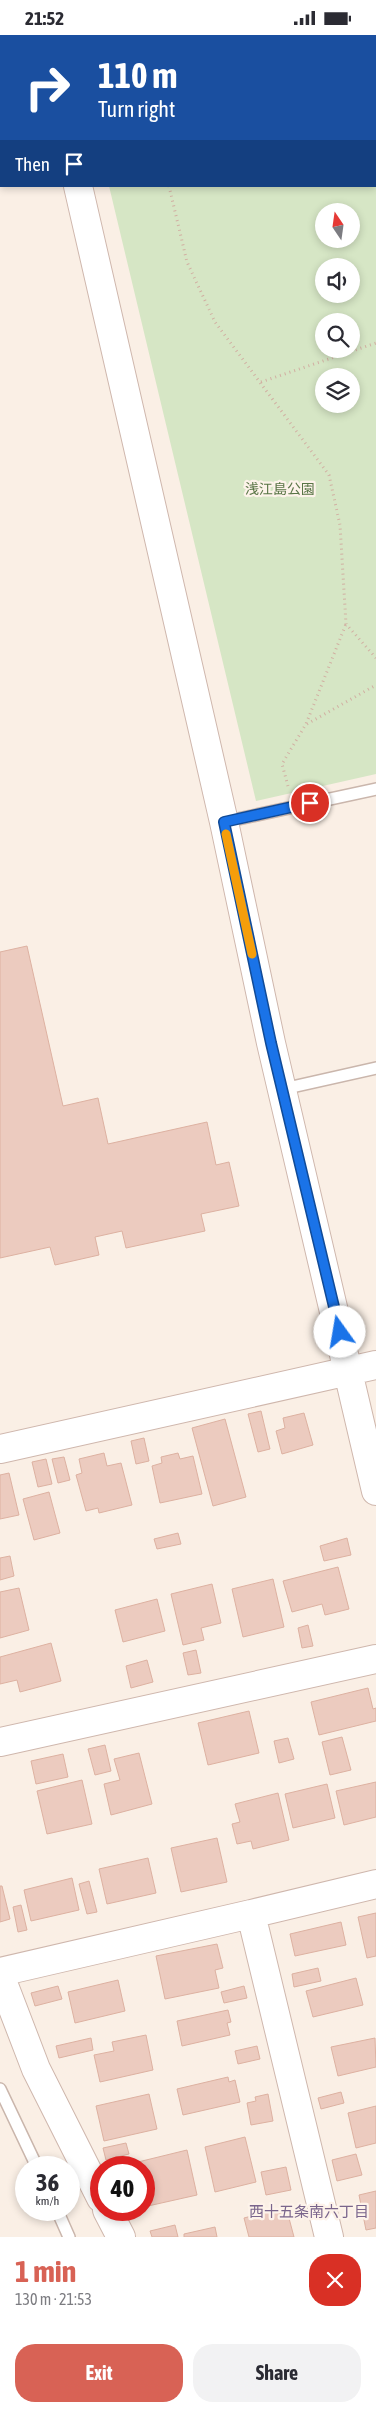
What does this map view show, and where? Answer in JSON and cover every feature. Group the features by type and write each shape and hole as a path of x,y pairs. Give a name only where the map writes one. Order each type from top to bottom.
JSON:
{"street":[{"path":"78,187 224,822 271,1043 376,1491"},
{"path":"0,1449 376,1365"},
{"path":"0,1742 376,1659"},
{"path":"90,2176 36,2069 0,1973 376,1884"},
{"path":"252,1914 329,2237"},
{"path":"113,2221 121,2237"}],"lane":[{"path":"224,822 376,789"},
{"path":"283,1089 376,1068"},
{"path":"0,2089 32,2156"},
{"path":"62,2221 69,2237"}],"path":[{"path":"170,187 187,262 215,322 329,475 340,525 346,624 306,724 282,764 294,807"},
{"path":"261,382 376,343"},
{"path":"346,624 376,658"},
{"path":"306,724 376,685"}],"green space":[{"name":"浅江島公園","path":"109,187 376,187 376,774 256,801"}],"building":[{"path":"27,946 63,1106 98,1098 108,1144 207,1122 216,1165 229,1162 239,1206 201,1214 205,1231 126,1248 122,1231 95,1237 99,1255 55,1265 50,1247 0,1258 0,952"},
{"path":"261,1411 270,1449 258,1452 248,1414"},
{"path":"304,1413 313,1445 282,1454 276,1431 285,1428 283,1418"},
{"path":"225,1419 246,1497 213,1506 192,1428"},
{"path":"144,1438 149,1461 136,1464 131,1441"},
{"path":"104,1453 107,1466 121,1463 132,1505 99,1513 98,1508 86,1511 76,1475 82,1473 79,1459"},
{"path":"178,1453 180,1459 193,1456 202,1494 160,1503 152,1466 162,1463 161,1457"},
{"path":"64,1457 70,1480 58,1483 52,1459"},
{"path":"46,1459 52,1484 38,1487 32,1462"},
{"path":"9,1473 19,1515 0,1519 0,1475"},
{"path":"49,1492 60,1533 34,1540 23,1499"},
{"path":"178,1533 181,1544 157,1549 154,1539"},
{"path":"347,1538 351,1555 324,1561 320,1546"},
{"path":"10,1556 14,1576 0,1580 0,1558"},
{"path":"338,1567 349,1609 325,1615 322,1604 292,1612 283,1581"},
{"path":"273,1579 284,1627 243,1637 232,1589"},
{"path":"212,1584 221,1623 201,1628 204,1640 183,1645 171,1594"},
{"path":"19,1588 29,1630 0,1638 0,1592"},
{"path":"157,1599 165,1631 123,1642 115,1610"},
{"path":"308,1625 313,1646 302,1648 298,1628"},
{"path":"51,1643 61,1681 20,1692 17,1680 0,1684 0,1657"},
{"path":"196,1650 201,1673 188,1675 183,1653"},
{"path":"147,1660 153,1682 131,1688 126,1666"},
{"path":"368,1688 373,1709 376,1708 376,1721 319,1735 311,1702"},
{"path":"249,1711 259,1753 208,1765 198,1723"},
{"path":"342,1737 351,1770 330,1775 322,1742"},
{"path":"288,1738 294,1759 279,1763 274,1741"},
{"path":"105,1745 111,1771 95,1775 88,1749"},
{"path":"139,1753 152,1804 111,1815 104,1784 120,1780 114,1759"},
{"path":"63,1754 68,1777 36,1784 31,1761"},
{"path":"82,1780 92,1824 47,1834 37,1791"},
{"path":"376,1782 376,1817 344,1825 336,1791"},
{"path":"327,1784 335,1818 293,1828 285,1794"},
{"path":"278,1793 289,1840 253,1849 251,1841 237,1844 232,1824 240,1822 235,1804"},
{"path":"217,1838 227,1882 181,1892 171,1848"},
{"path":"148,1858 156,1893 107,1904 99,1869"},
{"path":"72,1878 79,1910 31,1921 24,1890"},
{"path":"89,1881 97,1912 87,1914 79,1884"},
{"path":"0,1886 2,1886 10,1919 0,1922"},
{"path":"21,1905 27,1930 18,1932 13,1907"},
{"path":"376,1913 376,1956 367,1958 358,1917"},
{"path":"341,1922 346,1945 295,1956 290,1934"},
{"path":"217,1944 223,1968 215,1970 219,1988 165,1999 156,1956"},
{"path":"318,1968 321,1981 294,1987 292,1974"},
{"path":"356,1978 363,2005 313,2017 306,1991"},
{"path":"118,1980 125,2011 75,2023 68,1992"},
{"path":"58,1986 62,1999 35,2006 31,1993"},
{"path":"244,1986 247,1998 224,2003 221,1992"},
{"path":"228,2010 231,2022 227,2023 230,2035 182,2046 177,2021"},
{"path":"146,2035 153,2070 100,2082 94,2055 114,2051 112,2042"},
{"path":"91,2038 93,2050 59,2058 56,2046"},
{"path":"375,2038 376,2067 338,2076 331,2047"},
{"path":"257,2046 260,2059 238,2064 235,2051"},
{"path":"228,2077 229,2082 235,2080 240,2102 183,2115 177,2089"},
{"path":"341,2092 344,2103 321,2109 318,2098"},
{"path":"149,2094 157,2129 104,2141 96,2106"},
{"path":"268,2094 273,2121 251,2125 247,2103 256,2101 255,2097"},
{"path":"376,2106 376,2143 356,2148 348,2113"},
{"path":"245,2137 256,2182 215,2192 205,2147"},
{"path":"126,2143 129,2154 105,2156 103,2148"},
{"path":"187,2150 197,2195 155,2204 155,2158"},
{"path":"356,2154 362,2175 337,2181 332,2160"},
{"path":"286,2167 291,2190 266,2195 261,2172"},
{"path":"376,2191 376,2228 366,2230 359,2195"},
{"path":"286,2207 294,2237 249,2237 244,2218"},
{"path":"175,2225 178,2237 152,2237 150,2231"},
{"path":"215,2227 217,2237 184,2237 184,2234"}],"slow traffic":[{"path":"226,834 252,954"}],"district":[{"name":"西十五条南六丁目","path":"309,2211"}],"route":[{"path":"310,803 224,822 271,1043 340,1332"}]}
